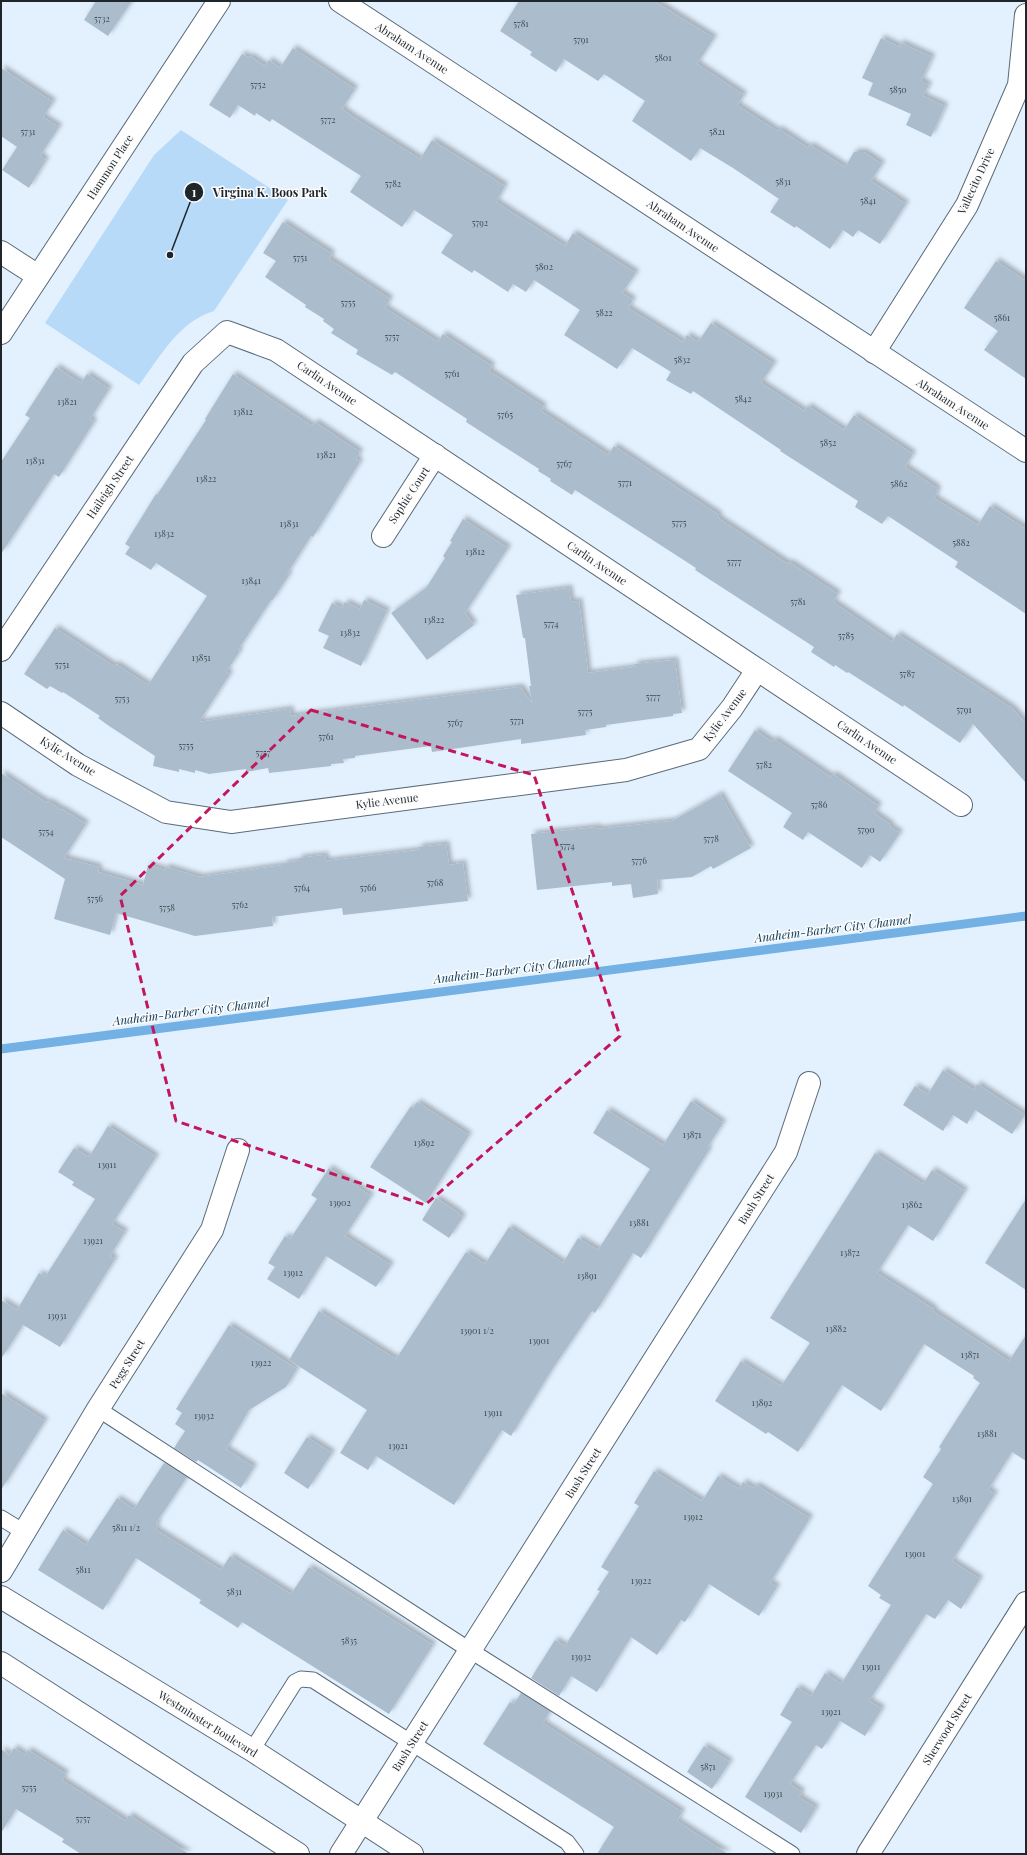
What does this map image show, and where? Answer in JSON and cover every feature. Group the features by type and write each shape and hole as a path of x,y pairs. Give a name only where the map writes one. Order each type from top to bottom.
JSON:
{"street":[{"name":"Hammon Place","path":"1,333 219,1"},
{"name":"Abraham Avenue","path":"340,1 1026,451"},
{"name":"Vallecito Drive","path":"874,352 967,205 1020,85 1026,15"},
{"path":"1,252 38,276"},
{"name":"Carlin Avenue","path":"227,332 276,350 961,805"},
{"name":"Haileigh Street","path":"1,650 193,362 227,332"},
{"name":"Sophie Court","path":"383,536 435,455"},
{"name":"Kylie Avenue","path":"1,713 78,765 166,812 231,822 626,770 699,749 732,708 757,670"},
{"name":"Bush Street","path":"341,1854 471,1652 786,1152 809,1083"},
{"name":"Pegg Street","path":"1,1571 98,1408 212,1230 238,1150"},
{"name":"Westminster Boulevard","path":"1,1597 252,1750 412,1854"},
{"name":"Sherwood Street","path":"868,1854 1026,1603"},
{"path":"1,1664 298,1854"}],"lane":[{"path":"98,1408 471,1652 792,1854"},
{"path":"1,1518 24,1532"},
{"path":"252,1750 295,1682 302,1679 313,1680 567,1842 576,1854"}],"highlighted area":[{"path":"311,710 534,775 620,1036 425,1205 176,1121 120,896"}],"shaded area":[{"path":"181,130 288,200 214,311 190,323 180,331 139,385 45,323 154,155"}],"building":[{"path":"96,1 132,1 108,36 84,20"},
{"path":"519,1 654,1 714,38 697,64 744,95 737,105 777,131 779,129 808,148 810,145 845,167 854,152 864,152 882,164 871,181 906,204 880,244 858,230 853,237 843,230 830,249 796,226 795,228 770,212 779,199 733,168 700,148 691,161 632,121 645,101 604,74 598,81 564,59 556,72 530,55 532,52 500,31"},
{"path":"881,38 900,47 899,42 932,57 921,81 929,85 923,96 945,106 931,137 906,125 911,114 868,95 873,83 862,78"},
{"path":"293,48 355,89 342,109 353,117 420,159 432,140 505,186 496,202 565,246 573,233 636,273 622,293 633,300 628,308 683,342 687,335 698,342 711,323 774,364 761,383 804,411 808,406 844,430 854,415 913,454 905,467 937,488 936,490 938,491 934,498 978,525 990,506 1026,529 1026,614 955,567 958,562 888,516 882,524 855,507 858,501 780,451 781,450 693,391 691,394 666,380 671,372 632,348 617,369 564,335 580,310 534,280 526,292 513,284 508,292 474,270 472,273 441,253 453,235 414,210 402,227 350,192 361,176 272,119 270,122 256,113 255,116 238,105 230,118 209,105 242,54 249,58 250,56 265,66 269,60 280,68"},
{"path":"1,68 53,102 43,117 59,127 40,156 46,160 29,188 2,170 17,147 1,136"},
{"path":"283,222 332,254 329,259 390,299 385,308 438,342 443,334 492,366 489,371 544,407 541,411 608,455 614,446 719,515 718,518 788,564 789,562 838,594 833,602 892,642 897,634 1012,708 1026,724 1026,783 973,724 960,743 904,705 903,707 848,672 847,673 835,665 834,667 811,652 814,647 695,570 696,568 575,490 572,495 550,481 551,479 538,471 539,469 466,422 467,419 395,372 392,375 356,354 358,350 331,333 334,329 323,321 324,319 305,307 306,305 265,277 276,261 263,253"},
{"path":"996,261 1026,281 1026,379 984,350 998,331 964,308"},
{"path":"56,367 81,383 87,374 109,389 90,419 94,422 59,477 54,474 1,554 1,462 30,418 25,415"},
{"path":"233,374 312,426 315,422 360,452 356,459 360,462 313,537 311,536 287,574 289,575 238,650 240,651 226,672 230,674 199,722 290,709 291,716 520,687 532,703 525,638 523,638 516,595 569,588 571,602 579,601 588,673 635,667 634,664 675,660 682,713 673,714 673,716 606,725 606,727 585,730 586,735 521,744 521,739 432,752 431,746 355,756 355,758 343,759 344,763 331,764 331,766 269,773 268,768 246,772 246,769 209,774 195,770 195,773 179,769 179,772 153,766 155,756 98,718 100,716 63,692 62,693 50,686 47,689 24,674 55,628 114,666 116,664 148,685 207,596 156,563 151,570 125,554 130,547 125,544 156,494 157,495 206,420 205,419"},
{"path":"463,519 508,548 465,613 474,625 427,660 391,613 426,588 445,558 443,556 452,542 450,541"},
{"path":"364,600 387,611 361,666 323,648 329,636 318,631 332,603 342,608 345,602 360,609"},
{"path":"755,730 772,742 774,739 831,777 833,774 879,806 874,813 891,825 890,827 900,833 880,862 870,855 862,868 808,832 803,840 783,827 792,813 728,771"},
{"path":"1,773 47,803 48,801 86,824 64,858 99,867 98,872 143,885 148,865 165,870 166,867 200,877 284,865 284,863 299,861 298,858 325,855 326,861 419,850 418,847 446,844 449,865 463,863 468,901 343,915 342,908 272,917 273,926 195,936 116,913 110,935 54,919 65,879 1,837"},
{"path":"720,794 751,848 713,869 711,866 692,877 657,880 658,894 633,898 631,884 612,886 612,882 537,890 531,834 672,821"},
{"path":"943,1070 974,1090 977,1084 1025,1115 1012,1134 975,1110 967,1124 953,1115 943,1131 903,1105 915,1086 928,1094"},
{"path":"691,1101 723,1123 707,1148 709,1150 641,1258 633,1253 595,1313 592,1311 551,1371 511,1436 502,1430 454,1505 376,1456 368,1470 340,1453 367,1410 289,1360 319,1311 396,1359 466,1252 485,1264 509,1227 563,1263 578,1238 598,1250 650,1169 593,1133 607,1110 663,1145"},
{"path":"417,1102 469,1135 426,1203 370,1167 411,1106 413,1108"},
{"path":"108,1126 156,1157 112,1224 125,1232 110,1256 115,1259 60,1347 23,1325 1,1359 1,1300 17,1310 39,1273 45,1277 95,1199 72,1185 74,1182 58,1172 74,1148 89,1157"},
{"path":"875,1153 923,1184 932,1170 965,1191 933,1241 908,1225 877,1273 934,1309 933,1311 1009,1361 1026,1335 1026,1461 1012,1452 988,1490 995,1494 952,1561 980,1579 961,1609 948,1600 935,1619 926,1614 869,1701 882,1709 865,1736 840,1721 822,1749 816,1745 790,1784 802,1792 799,1797 816,1808 801,1833 745,1797 792,1722 780,1715 797,1687 811,1696 825,1673 841,1684 891,1605 879,1598 881,1595 868,1586 933,1484 923,1477 941,1449 939,1447 980,1383 973,1378 974,1376 924,1344 881,1411 842,1385 798,1452 768,1432 766,1434 715,1401 741,1361 781,1386 810,1343 770,1318"},
{"path":"329,1168 371,1196 345,1236 391,1265 376,1287 326,1256 299,1299 267,1279 275,1267 268,1263 285,1236 290,1239 317,1199 311,1195"},
{"path":"436,1198 463,1217 449,1238 422,1220"},
{"path":"1026,1199 1026,1290 985,1263"},
{"path":"229,1325 297,1369 286,1387 249,1410 226,1449 254,1467 241,1488 198,1460 196,1462 174,1448 185,1431 175,1424 182,1413 176,1409"},
{"path":"1,1393 45,1421 1,1490"},
{"path":"307,1437 332,1453 308,1489 284,1473"},
{"path":"164,1463 187,1477 156,1523 158,1524 155,1529 221,1570 230,1556 291,1594 309,1567 433,1645 389,1714 242,1622 238,1628 199,1603 201,1600 136,1558 103,1610 38,1570 63,1530 86,1545 117,1498 134,1509"},
{"path":"654,1471 702,1501 718,1476 739,1489 743,1482 753,1488 756,1485 810,1518 770,1583 777,1587 759,1616 709,1584 685,1622 681,1620 657,1655 631,1637 597,1692 571,1676 559,1696 531,1678 555,1640 565,1646 600,1591 597,1590 609,1572 601,1567 639,1506 634,1503"},
{"path":"521,1693 550,1711 543,1723 682,1812 677,1821 728,1854 597,1854 614,1827 483,1744 510,1702 514,1704"},
{"path":"704,1746 730,1762 712,1789 687,1772"},
{"path":"14,1748 25,1755 28,1750 66,1774 62,1780 126,1821 129,1815 189,1854 81,1854 62,1842 64,1839 16,1809 1,1833 1,1749 9,1755"}],"waterway":[{"name":"Anaheim-Barber City Channel","path":"1,1049 1026,916"}],"place":[{"name":"Virgina K. Boos Park","path":"170,255"}]}
